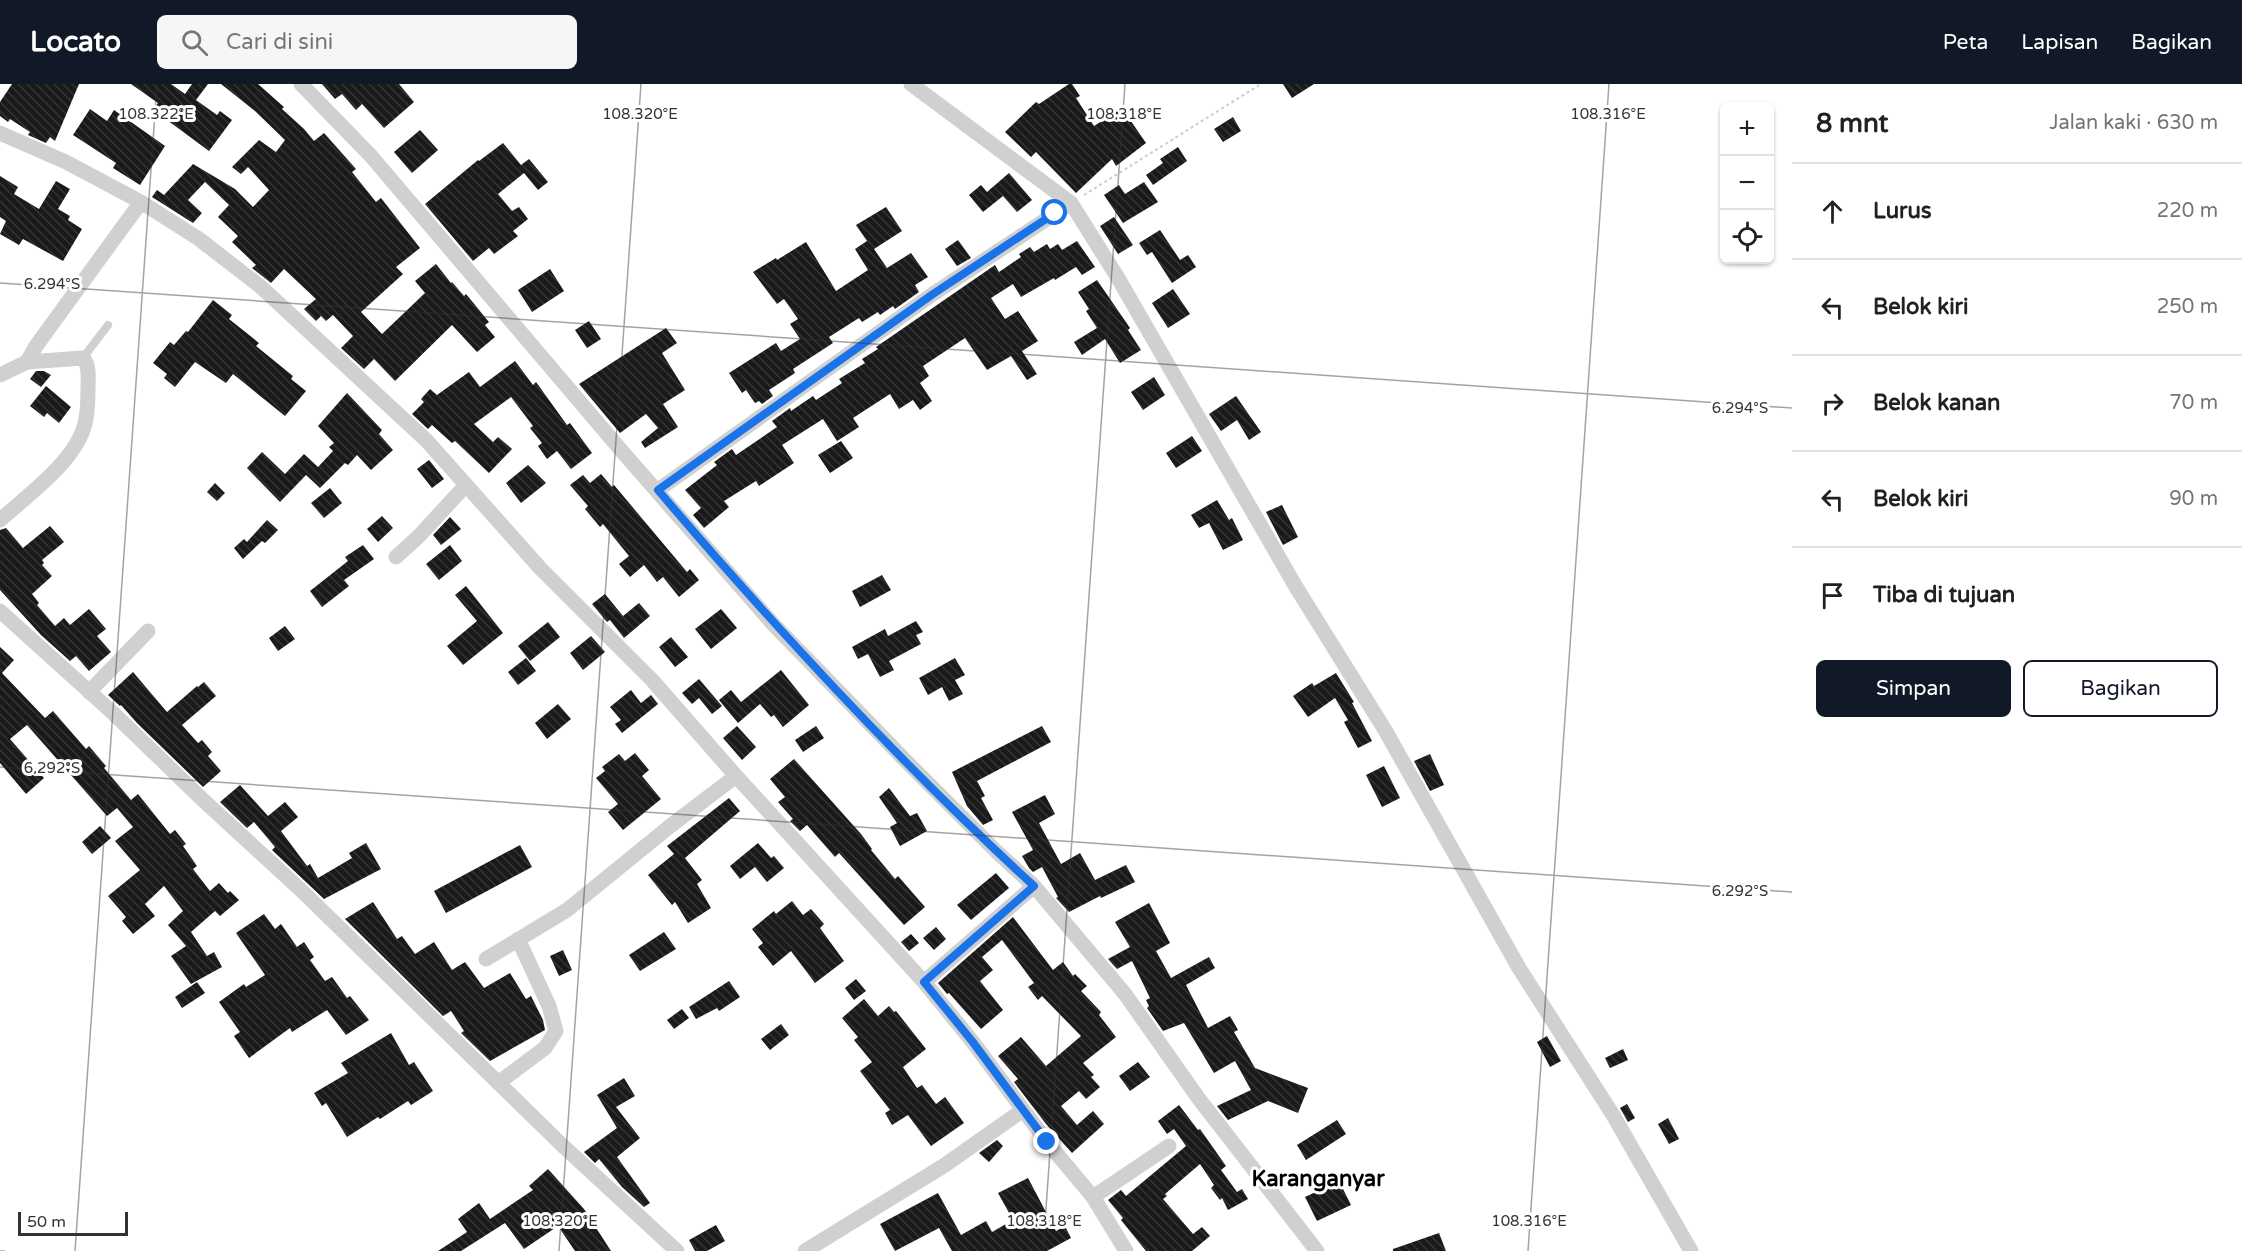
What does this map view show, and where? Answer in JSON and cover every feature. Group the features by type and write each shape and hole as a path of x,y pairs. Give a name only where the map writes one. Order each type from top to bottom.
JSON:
{"street":[{"path":"302,84 371,156 773,624 912,768 1034,886 1125,994 1199,1099 1317,1251"},
{"path":"911,84 1071,203 1118,278 1296,586 1391,740 1520,968 1612,1115 1691,1251"},
{"path":"0,133 66,162 141,202 199,239 261,286 427,441 540,568 652,680 736,776 924,982 972,1041 1047,1142 1093,1197 1126,1251"},
{"path":"27,362 36,346 141,202"},
{"path":"658,490 933,294 1071,203"},
{"path":"0,375 27,362 83,358 88,365 87,410 79,438 41,484 0,520"},
{"path":"396,557 419,536 466,485"},
{"path":"0,611 303,892 562,1145 677,1251"},
{"path":"89,692 148,631"},
{"path":"486,958 567,910 736,776"},
{"path":"924,982 1034,886"},
{"path":"498,1083 545,1048 556,1031 549,1006 518,939"},
{"path":"805,1251 945,1165 1023,1110"},
{"path":"1093,1197 1169,1146"}],"lane":[{"path":"83,358 108,325"}],"path":[{"path":"1071,203 1261,84"}],"building":[{"path":"12,84 79,84 55,141 50,137 46,143 28,135 30,132 10,119 8,122 0,116 0,102"},
{"path":"131,84 171,84 185,94 192,84 208,84 196,100 217,115 220,111 232,120 209,151 163,117 165,115 154,108 158,103"},
{"path":"221,84 258,84 284,107 282,109 314,141 324,133 356,169 352,172 376,202 381,198 420,248 396,267 403,274 361,312 382,334 425,293 415,281 436,264 464,296 466,294 489,322 485,325 495,337 477,352 452,325 395,381 374,359 364,369 341,348 353,336 333,315 326,321 321,316 316,321 304,309 316,299 284,269 271,283 252,268 256,265 232,242 238,236 218,217 229,205 205,182 188,200 202,213 193,223 152,197 157,190 164,195 193,164 235,189 253,207 269,190 248,167 241,174 232,167 259,140 276,152 285,140 255,111"},
{"path":"322,84 399,84 414,102 384,128 362,104 356,110 342,94 335,99"},
{"path":"1072,84 1080,96 1076,98 1094,126 1122,108 1146,143 1116,166 1112,159 1076,193 1036,152 1031,157 1005,132 1036,102 1039,104"},
{"path":"1283,84 1314,84 1292,98"},
{"path":"90,109 107,121 114,110 165,146 140,185 113,168 116,163 73,135"},
{"path":"1233,117 1241,131 1223,142 1214,129"},
{"path":"420,130 438,150 412,173 394,152"},
{"path":"503,143 521,165 529,159 548,182 538,190 524,173 498,194 512,211 519,207 528,219 513,231 518,236 494,254 489,248 473,261 425,204 478,160"},
{"path":"1178,147 1187,161 1153,185 1146,175 1163,163 1160,159"},
{"path":"1009,173 1032,200 1017,212 1003,196 983,212 969,195 981,185 987,192"},
{"path":"0,176 18,187 14,194 39,209 56,181 70,189 58,209 70,216 68,220 82,229 63,261 23,239 19,245 0,234 6,221 0,217"},
{"path":"1144,182 1158,202 1123,223 1104,195 1119,185 1125,194"},
{"path":"886,207 902,231 874,249 887,268 911,253 928,277 915,285 919,292 895,309 893,306 880,315 878,312 862,322 859,318 829,337 833,343 793,369 795,373 769,390 773,396 762,404 759,401 755,403 746,390 742,393 729,373 776,343 781,351 800,339 790,324 798,319 784,299 777,304 753,272 806,242 836,291 868,270 855,249 867,241 856,225"},
{"path":"1114,217 1133,245 1118,254 1100,226"},
{"path":"1160,230 1180,260 1188,255 1196,267 1172,283 1152,252 1147,255 1139,243"},
{"path":"958,240 971,258 957,266 945,249"},
{"path":"1077,241 1095,267 1082,275 1076,267 1021,297 1013,284 991,298 1005,319 1018,311 1038,341 1022,351 1037,374 1027,380 1011,356 987,370 965,338 923,366 929,376 920,383 932,401 920,410 913,400 899,409 890,394 853,418 859,427 837,441 823,419 782,445 794,463 759,486 756,481 724,501 729,507 704,528 693,515 701,508 685,490 717,465 714,462 732,449 736,455 777,427 772,421 790,408 791,411 813,396 816,400 842,383 839,379 865,363 862,359 878,349 876,347 995,265 999,272 1021,257 1019,254 1030,247 1034,252 1047,244 1050,249 1058,244 1062,250"},
{"path":"550,269 564,291 532,312 518,290"},
{"path":"1097,280 1130,328 1128,330 1141,350 1120,363 1105,339 1082,355 1074,342 1097,328 1078,292"},
{"path":"1173,289 1190,314 1168,328 1152,303"},
{"path":"213,300 232,315 229,319 259,343 256,346 293,376 291,379 306,391 285,416 233,374 226,383 195,362 175,387 164,378 167,374 153,363 170,342 174,345 186,331 188,332"},
{"path":"589,321 601,339 587,348 575,330"},
{"path":"666,328 677,343 662,353 685,390 663,404 678,427 645,448 641,442 658,428 646,414 620,433 579,384"},
{"path":"515,361 533,385 536,382 567,425 570,423 592,453 571,469 557,451 547,459 538,446 542,443 530,428 533,426 511,397 474,424 493,442 498,437 512,449 489,473 455,441 452,443 432,425 428,429 412,414 424,402 421,399 430,389 437,395 469,372 480,387"},
{"path":"36,371 44,371 51,375 41,387 30,379"},
{"path":"1154,377 1165,395 1143,410 1131,392"},
{"path":"46,386 71,407 59,423 47,413 44,417 30,406"},
{"path":"347,393 382,430 379,434 393,450 371,470 357,455 348,465 345,463 320,488 306,475 280,502 247,468 262,452 285,474 304,454 318,467 333,451 329,447 334,443 318,426"},
{"path":"1236,396 1261,432 1249,440 1237,420 1221,431 1209,414"},
{"path":"1192,436 1202,451 1176,468 1166,453"},
{"path":"841,441 853,458 830,473 818,455"},
{"path":"429,460 444,479 432,488 417,469"},
{"path":"528,465 546,483 521,503 506,483"},
{"path":"601,474 612,487 614,485 687,572 690,569 699,580 679,597 663,577 657,582 644,565 630,577 619,564 629,556 603,524 600,527 585,509 588,506 570,485 583,475 590,483"},
{"path":"215,483 225,493 217,501 207,492"},
{"path":"330,488 342,503 324,518 311,503"},
{"path":"1217,500 1229,520 1232,518 1243,540 1223,550 1209,523 1199,528 1191,515"},
{"path":"1282,505 1298,537 1283,545 1266,512"},
{"path":"382,516 393,528 378,542 367,529"},
{"path":"450,517 461,529 441,545 433,535"},
{"path":"267,520 278,530 243,559 234,548 244,539 247,542"},
{"path":"50,526 64,542 42,560 44,563 42,565 52,576 32,594 39,603 37,605 55,626 64,618 70,625 89,609 106,629 97,636 111,652 89,671 76,656 70,661 41,635 0,590 0,530 6,528 23,548"},
{"path":"363,545 374,559 344,580 349,586 322,607 310,591 348,561 345,557"},
{"path":"450,545 462,561 439,580 426,564"},
{"path":"882,575 891,590 860,607 852,591"},
{"path":"466,586 503,633 463,665 447,646 477,621 455,595"},
{"path":"605,594 623,616 639,603 650,616 624,638 610,620 607,622 592,604"},
{"path":"721,609 737,628 711,649 695,629"},
{"path":"916,621 923,632 916,635 921,644 889,661 894,670 880,677 868,654 858,659 852,647 885,629 888,636"},
{"path":"548,622 560,637 530,661 518,646"},
{"path":"285,626 295,639 278,651 269,638"},
{"path":"591,636 605,652 583,670 570,653"},
{"path":"671,637 688,657 675,667 659,647"},
{"path":"0,647 14,660 2,673 45,718 53,711 86,749 89,746 131,800 138,794 170,834 175,830 186,844 183,846 197,866 193,869 210,891 219,883 239,900 220,916 215,911 191,932 207,956 214,952 222,967 191,984 171,956 186,946 168,925 183,911 164,886 145,904 155,916 133,934 122,921 126,917 108,896 140,870 115,841 133,827 117,808 107,816 27,725 10,739 44,778 26,794 0,763"},
{"path":"526,658 536,671 518,685 508,672"},
{"path":"955,658 965,675 955,680 963,694 949,701 942,687 928,695 919,678"},
{"path":"781,670 809,705 783,727 774,715 771,717 760,704 738,723 719,700 731,690 741,702"},
{"path":"133,672 167,712 204,682 216,696 182,725 198,743 202,740 212,752 208,756 221,771 203,787 121,705 108,695"},
{"path":"1336,673 1354,702 1352,703 1372,741 1358,748 1344,722 1348,720 1335,698 1308,717 1293,696 1312,683 1314,686"},
{"path":"699,679 722,706 712,714 699,698 692,704 682,693"},
{"path":"631,690 641,703 651,695 658,704 622,733 615,724 621,720 610,707"},
{"path":"558,704 571,719 547,739 535,723"},
{"path":"737,726 756,747 742,760 723,738"},
{"path":"816,726 824,738 803,752 795,740"},
{"path":"1042,726 1051,742 977,781 985,796 981,798 993,820 983,825 967,806 952,772"},
{"path":"635,753 649,770 642,776 661,799 623,830 608,812 618,804 596,778 605,771 602,767 619,754 625,761"},
{"path":"1430,754 1444,785 1430,791 1414,761"},
{"path":"794,759 861,834 895,879 898,876 925,907 904,925 839,853 835,857 807,825 800,831 790,821 793,819 778,802 785,797 770,779"},
{"path":"1384,766 1400,798 1382,807 1366,775"},
{"path":"240,785 268,816 285,802 298,817 281,831 307,866 310,864 318,878 352,858 349,853 366,843 381,869 324,899 272,850 275,847 254,822 247,828 220,802"},
{"path":"889,788 910,816 917,813 927,831 900,846 890,827 897,823 879,797"},
{"path":"1045,795 1055,814 1039,823 1061,864 1080,853 1095,880 1126,865 1135,882 1069,912 1056,898 1058,897 1042,867 1033,872 1022,856 1033,850 1012,812"},
{"path":"729,798 740,811 685,858 702,880 697,884 711,908 688,923 675,902 672,905 648,875 674,854 667,846"},
{"path":"100,826 111,838 92,854 82,842"},
{"path":"758,843 771,858 774,856 784,868 767,882 755,867 740,879 730,866"},
{"path":"520,845 532,867 446,913 434,891"},
{"path":"996,873 1009,888 971,920 957,905"},
{"path":"792,901 803,915 811,909 824,924 820,928 844,961 815,983 791,951 773,966 758,947 763,943 752,929 774,911 776,914"},
{"path":"373,902 397,939 402,936 415,954 434,942 452,970 465,962 484,988 510,973 526,999 531,996 543,1020 545,1030 490,1061 461,1033 464,1031 451,1011 443,1016 345,919"},
{"path":"1149,903 1170,943 1156,951 1171,978 1209,957 1215,968 1186,985 1208,1028 1230,1016 1238,1030 1234,1032 1255,1068 1308,1088 1298,1113 1268,1101 1228,1120 1217,1106 1251,1090 1235,1061 1214,1073 1184,1023 1163,1031 1147,1008 1149,1006 1146,1000 1150,998 1132,961 1117,969 1108,959 1130,947 1115,922"},
{"path":"264,914 275,929 281,924 297,947 304,942 314,957 310,960 325,981 332,977 347,998 350,996 369,1020 346,1035 327,1010 292,1032 290,1028 249,1058 234,1036 240,1032 219,1002 244,984 246,987 265,975 236,933"},
{"path":"1013,917 1053,970 1063,962 1073,976 1075,974 1087,986 1081,991 1101,1012 1099,1015 1116,1037 1083,1063 1094,1075 1091,1077 1100,1087 1086,1099 1079,1091 1061,1106 1077,1125 1093,1111 1104,1124 1072,1153 1046,1124 1014,1082 1018,1079 998,1056 1021,1037 1046,1066 1081,1036 1042,996 1038,1000 1028,987 1034,983 1002,940 982,957 993,970 980,981 1003,1010 981,1029 938,983"},
{"path":"936,927 946,939 934,950 923,938"},
{"path":"664,932 676,949 640,971 629,955"},
{"path":"911,934 919,943 909,951 901,942"},
{"path":"563,950 572,970 559,976 550,956"},
{"path":"856,979 866,991 854,1000 845,988"},
{"path":"729,981 740,997 719,1011 717,1008 696,1019 689,1007"},
{"path":"197,982 205,993 182,1008 175,997"},
{"path":"864,999 878,1016 889,1006 894,1012 896,1011 926,1049 903,1067 917,1088 922,1085 936,1104 945,1097 964,1123 931,1146 908,1115 892,1125 885,1113 890,1110 860,1071 872,1062 854,1040 858,1037 842,1018"},
{"path":"682,1009 689,1018 674,1029 667,1020"},
{"path":"781,1024 789,1035 770,1050 761,1039"},
{"path":"391,1033 409,1065 414,1062 433,1091 411,1105 408,1101 380,1119 378,1117 347,1137 326,1103 322,1106 314,1093 348,1073 341,1063"},
{"path":"1547,1036 1561,1061 1550,1067 1537,1042"},
{"path":"1623,1049 1628,1060 1610,1068 1605,1058"},
{"path":"1138,1062 1150,1077 1130,1091 1119,1076"},
{"path":"624,1078 635,1096 616,1107 640,1138 617,1157 650,1203 644,1207 622,1187 599,1159 595,1163 584,1152 617,1128 597,1095"},
{"path":"1627,1104 1635,1118 1628,1122 1620,1108"},
{"path":"1179,1105 1198,1130 1200,1129 1226,1166 1221,1170 1237,1192 1242,1189 1248,1199 1228,1210 1222,1198 1220,1200 1211,1188 1214,1185 1200,1164 1165,1194 1167,1196 1163,1199 1193,1234 1202,1227 1210,1236 1192,1251 1146,1251 1108,1200 1121,1190 1126,1196 1186,1146 1174,1129 1167,1134 1158,1121"},
{"path":"1668,1118 1679,1139 1669,1144 1658,1124"},
{"path":"1337,1120 1346,1134 1306,1160 1297,1145"},
{"path":"997,1140 1003,1146 989,1162 979,1153"},
{"path":"548,1169 584,1209 611,1251 575,1251 558,1226 524,1249 505,1223 461,1251 438,1251 467,1232 458,1219 479,1203 490,1219 533,1190 529,1186"},
{"path":"1028,1178 1056,1231 1065,1226 1071,1238 1047,1251 952,1251 939,1228 895,1251 880,1224 938,1193 961,1235 986,1221 992,1232 1013,1220 998,1193"},
{"path":"1339,1181 1351,1205 1317,1221 1305,1197"},
{"path":"716,1225 725,1241 707,1251 695,1251 689,1240"},
{"path":"1439,1233 1446,1251 1393,1251 1393,1249"}],"district":[{"name":"Karanganyar","path":"1318,1179"}],"route":[{"path":"1047,1142 972,1041 924,982 1034,886 904,759 773,624 658,490 933,294 1055,213"}]}
